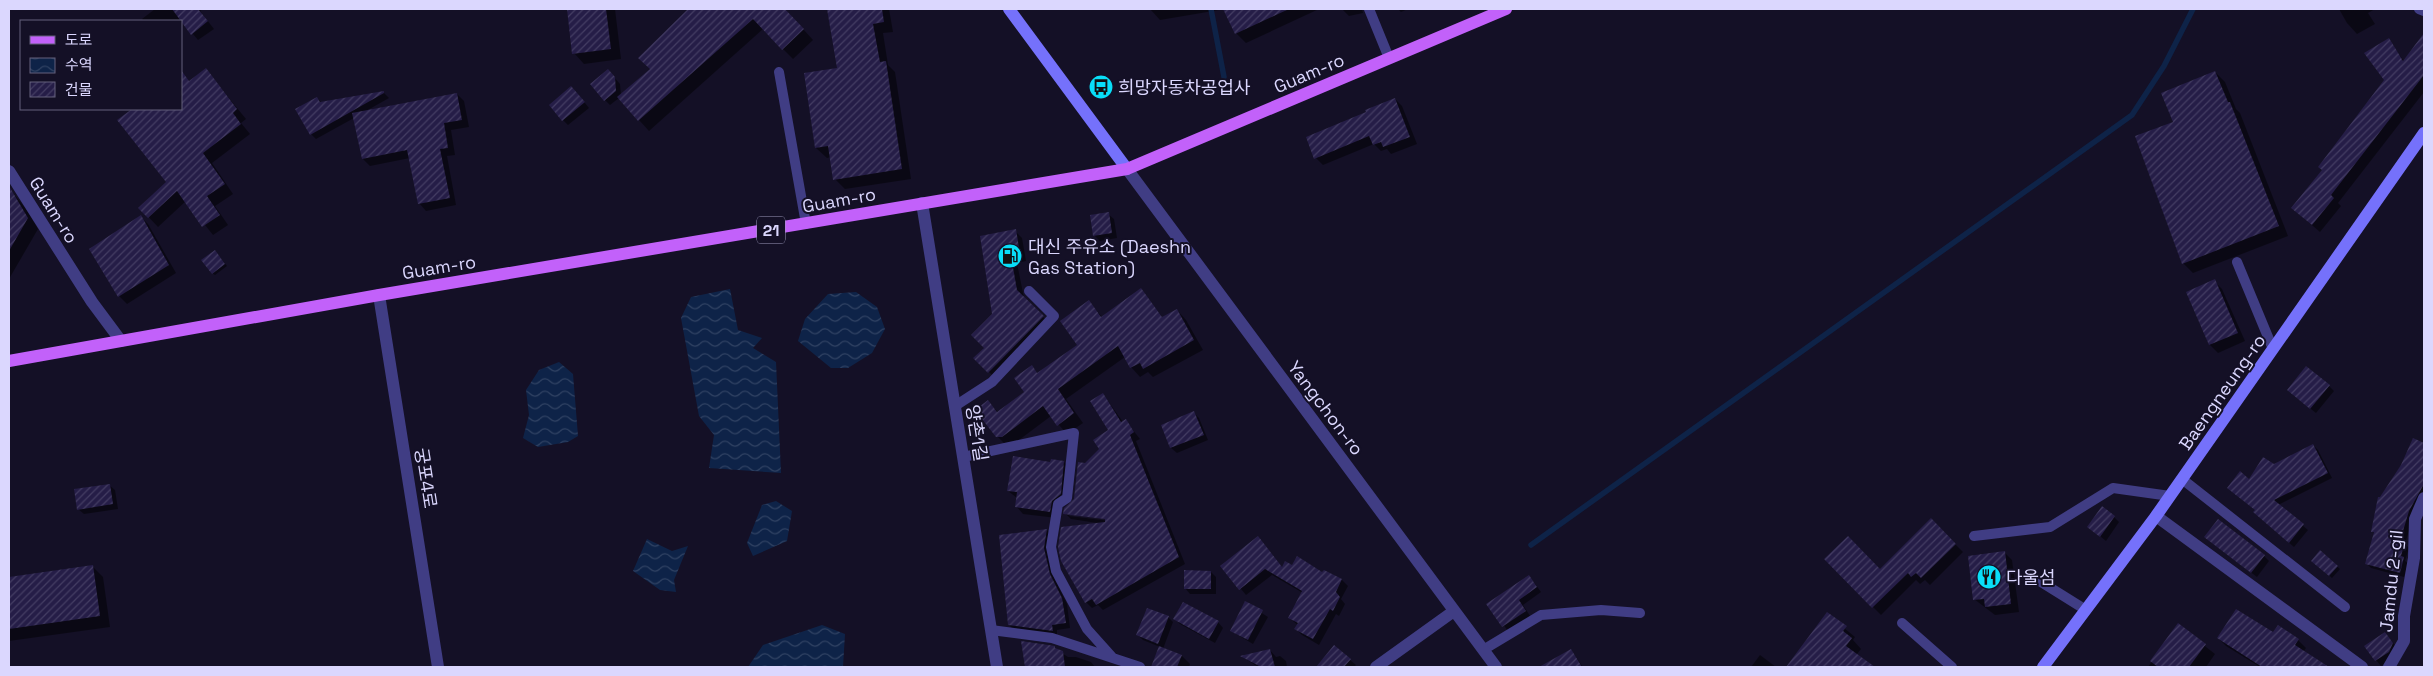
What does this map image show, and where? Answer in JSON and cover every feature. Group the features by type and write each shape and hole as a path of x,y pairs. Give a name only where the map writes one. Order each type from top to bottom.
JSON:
{"main road":[{"name":"Guam-ro","path":"9,361 379,295 1127,169 1506,9"}],"street":[{"path":"1009,9 1127,169"},
{"name":"Baengneung-ro","path":"2042,667 2156,516 2424,133"},
{"name":"Yangchon-ro","path":"1127,169 1496,667"},
{"name":"Guam-ro","path":"9,171 92,302 122,341"},
{"name":"양촌1길","path":"922,203 997,667"},
{"name":"궁포4로","path":"379,295 438,667"},
{"name":"Jamdu 2-gil","path":"2389,667 2404,641 2404,616 2419,546 2415,519 2424,498"},
{"path":"2156,516 2362,667"},
{"path":"1376,667 1454,611"}],"lane":[{"path":"1369,9 1389,58"},
{"path":"2419,9 2424,11"},
{"path":"779,72 806,224"},
{"path":"2237,262 2273,349"},
{"path":"955,406 992,382 1054,316 1029,291"},
{"path":"963,457 1074,433 1067,498 1058,504 1051,547 1056,571 1087,629 1113,658"},
{"path":"2182,479 2345,607"},
{"path":"1974,536 2050,527 2113,488 2170,496"},
{"path":"2030,575 2086,610"},
{"path":"1483,650 1541,614 1602,610 1640,613"},
{"path":"1902,623 1952,667"},
{"path":"991,630 1052,638 1140,667"}],"water":[{"path":"730,289 738,330 762,338 753,348 776,362 781,473 709,468 714,435 699,416 681,318 691,297"},
{"path":"856,292 877,307 885,329 872,353 848,368 831,368 798,341 805,319 828,294"},
{"path":"559,362 573,374 578,436 568,442 538,447 523,438 529,415 526,390 539,370"},
{"path":"776,501 792,511 787,541 753,556 747,543 762,505"},
{"path":"647,539 672,551 688,546 674,580 676,592 660,590 633,571"},
{"path":"822,625 845,634 843,667 748,667 763,645"}],"building":[{"path":"172,9 198,9 208,21 191,35 182,20"},
{"path":"567,9 606,9 611,49 572,54"},
{"path":"688,9 785,9 804,29 782,50 753,19 638,121 617,97 650,69 638,58"},
{"path":"827,9 882,9 884,22 873,24 880,62 886,61 902,169 833,180 828,146 815,148 804,73 837,68"},
{"path":"1223,9 1289,9 1235,34"},
{"path":"2424,33 2424,75 2331,195 2334,198 2312,225 2291,208 2322,170 2318,167 2384,80 2364,53 2389,38 2403,61"},
{"path":"206,68 237,109 233,113 241,124 203,153 225,184 207,196 220,215 202,227 177,191 148,218 138,208 166,182 117,120 131,110 182,110 182,71 189,81"},
{"path":"608,69 615,77 616,91 604,101 590,84"},
{"path":"2215,71 2228,102 2230,102 2279,226 2182,264 2135,136 2173,122 2161,93"},
{"path":"571,86 585,102 562,121 549,105"},
{"path":"384,91 384,93 310,135 295,109 317,97 320,102"},
{"path":"457,93 462,120 444,123 448,148 440,149 450,198 418,204 407,150 362,159 352,113"},
{"path":"1395,98 1410,137 1383,147 1381,142 1373,145 1369,136 1314,159 1306,137"},
{"path":"9,186 28,218 9,251"},
{"path":"1109,212 1112,233 1093,236 1090,215"},
{"path":"141,215 169,265 118,297 89,249"},
{"path":"1016,229 1020,254 1011,256 1017,290 1044,316 988,373 973,358 984,348 971,335 992,314 980,236"},
{"path":"215,250 225,264 212,274 201,260"},
{"path":"2215,279 2238,333 2209,345 2186,292"},
{"path":"1141,288 1162,317 1177,309 1194,340 1143,369 1140,363 1130,368 1118,346 1058,389 1074,413 1057,426 1043,406 1002,437 996,437 975,410 988,400 997,412 1024,392 1014,378 1032,365 1037,373 1077,345 1060,321 1089,300 1101,317"},
{"path":"2306,366 2330,385 2310,409 2287,390"},
{"path":"1103,393 1121,422 1126,419 1134,432 1130,435 1179,557 1096,605 1092,599 1085,603 1061,561 1058,547 1061,527 1105,522 1105,519 1063,514 1064,508 1074,499 1078,462 1085,463 1099,449 1093,440 1108,430 1090,401"},
{"path":"1194,411 1204,435 1170,448 1161,425"},
{"path":"2413,438 2424,443 2424,484 2409,511 2400,541 2405,542 2401,556 2404,557 2400,573 2365,564 2374,532 2371,532 2378,497 2380,497 2401,465"},
{"path":"2313,444 2328,473 2274,500 2304,524 2289,543 2253,512 2255,510 2227,488 2240,471 2249,479 2263,457 2274,464"},
{"path":"1013,456 1050,462 1051,459 1064,461 1061,494 1052,501 1050,512 1015,507 1017,492 1007,491"},
{"path":"110,484 113,504 77,510 74,489"},
{"path":"2102,506 2115,516 2100,537 2087,527"},
{"path":"1931,518 1956,544 1921,578 1916,573 1911,577 1908,573 1872,608 1824,559 1848,536 1880,569"},
{"path":"2218,519 2265,555 2251,573 2204,537"},
{"path":"1047,529 1044,548 1050,574 1062,598 1066,623 1052,625 1053,631 1008,625 999,535"},
{"path":"1258,536 1282,567 1285,561 1292,565 1297,556 1322,572 1324,570 1342,579 1336,592 1340,597 1333,611 1330,609 1313,639 1294,629 1298,623 1288,618 1302,591 1265,569 1239,590 1220,566"},
{"path":"2320,550 2338,566 2329,576 2311,561"},
{"name":"다울섬","path":"2005,551 2011,604 1985,607 1984,599 1973,600 1968,556"},
{"path":"93,565 100,616 9,629 9,577"},
{"path":"1184,570 1211,571 1211,589 1184,589"},
{"path":"1529,575 1537,587 1519,600 1526,611 1502,627 1486,604"},
{"path":"1245,601 1263,610 1248,640 1230,631"},
{"path":"1183,602 1219,621 1209,639 1173,619"},
{"path":"1147,608 1169,616 1158,644 1136,635"},
{"path":"2236,609 2273,632 2278,625 2299,639 2295,645 2329,667 2262,667 2217,638"},
{"path":"1827,612 1847,626 1843,631 1852,638 1846,646 1875,667 1786,667"},
{"path":"2178,623 2206,644 2189,667 2158,667 2150,661"},
{"path":"2385,632 2393,643 2389,652 2375,661 2364,646"},
{"path":"1021,641 1055,646 1055,648 1063,651 1065,667 1025,667"},
{"path":"1334,645 1351,659 1344,667 1316,667"},
{"path":"1159,646 1182,655 1177,667 1151,667"},
{"path":"1270,649 1275,667 1261,667 1240,656"},
{"path":"1571,649 1582,667 1539,667"}],"waterway":[{"path":"1211,9 1224,77"},
{"path":"1531,545 2132,115 2164,66 2193,9"}],"place":[{"name":"희망자동차공업사","path":"1101,87"},
{"name":"대신 주유소 (Daeshn Gas Station)","path":"1010,256"},
{"name":"다울섬","path":"1989,577"}]}
